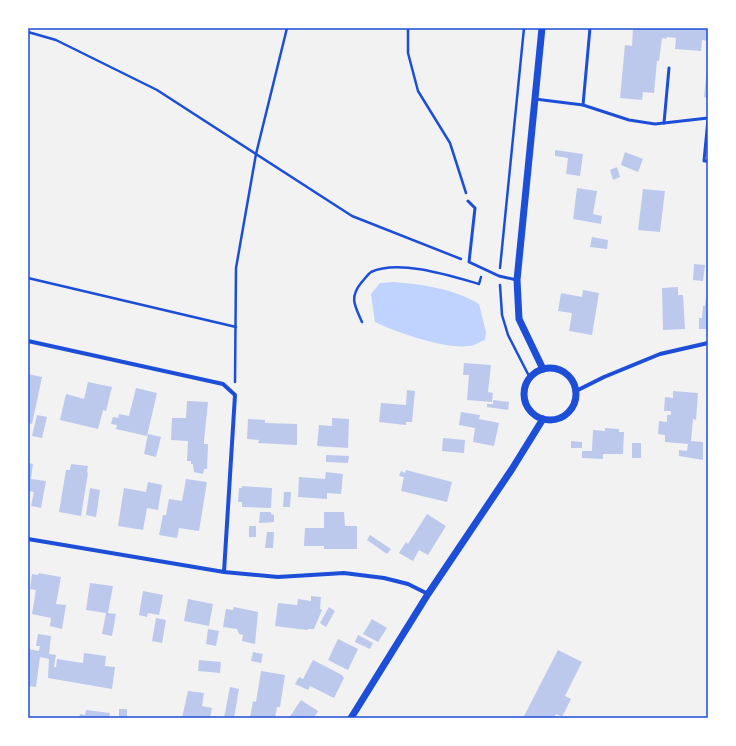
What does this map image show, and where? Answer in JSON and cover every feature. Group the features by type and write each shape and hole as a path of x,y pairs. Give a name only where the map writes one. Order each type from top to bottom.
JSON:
{"street":[{"path":"542,28 517,280 519,319 543,369"},
{"path":"28,341 223,384 235,395 224,572"},
{"path":"576,391 604,377 660,354 708,343"},
{"path":"543,369 556,369 562,371 571,378 576,391 575,403 571,410 563,417 555,420 543,419 536,416 526,404 525,389 530,378 543,369"},
{"path":"351,718 428,594 512,469 543,419"},
{"path":"28,539 224,572 278,577 344,573 384,578 408,584 428,594"}],"lane":[{"path":"584,105 590,28"},
{"path":"664,123 670,68"},
{"path":"535,99 584,105 628,120 655,124 708,119 704,161 708,161"},
{"path":"468,202 475,208 469,262 499,276 517,280"}],"path":[{"path":"235,395 236,268 256,154 287,28"},
{"path":"408,28 408,53 418,91 450,143 468,202"},
{"path":"524,28 499,276 502,315 508,335 530,378"},
{"path":"28,32 56,40 157,90 352,216 469,262"},
{"path":"362,322 354,304 355,291 370,272 401,266 442,274 479,284 484,269"},
{"path":"28,278 236,327"}],"water":[{"path":"393,282 438,288 449,291 479,304 486,332 485,340 474,345 452,346 409,336 375,322 371,294 380,283"}],"building":[{"path":"633,28 708,28 708,41 702,40 701,51 675,49 676,38 662,38 659,61 657,61 654,93 643,92 642,100 620,98 625,45 632,46"},
{"path":"708,67 708,98 704,97"},
{"path":"555,150 583,154 580,176 566,174 568,158 555,156"},
{"path":"625,152 643,159 638,172 621,165"},
{"path":"617,167 620,177 613,180 610,170"},
{"path":"577,188 597,191 593,214 602,216 601,224 573,219"},
{"path":"643,189 665,191 660,232 638,230"},
{"path":"592,237 608,240 607,249 590,247"},
{"path":"694,264 705,265 703,281 693,280"},
{"path":"678,287 678,295 683,295 685,329 663,330 662,288"},
{"path":"583,290 599,293 592,335 569,331 572,313 558,311 561,293 582,297"},
{"path":"706,297 708,297 708,329 699,329 699,318 702,318 703,306 705,306"},
{"path":"464,363 491,365 488,392 493,393 492,402 467,400 469,375 463,375"},
{"path":"28,374 42,377 32,424 28,423"},
{"path":"88,382 112,387 106,411 103,410 98,429 60,420 66,394 84,399"},
{"path":"136,388 157,393 147,436 116,429 117,425 111,424 113,417 118,418 119,414 129,416"},
{"path":"407,390 415,391 412,422 406,422 406,425 379,422 381,403 406,405"},
{"path":"673,391 698,393 696,420 693,419 691,441 703,442 703,460 679,456 679,450 687,451 688,444 665,442 665,435 658,434 659,421 667,422 667,415 671,415 671,411 664,411 665,397 673,398"},
{"path":"493,400 509,402 508,410 487,407 487,404 493,404"},
{"path":"187,401 208,402 204,441 204,444 208,444 207,469 204,469 203,474 194,472 193,464 191,464 191,461 187,461 188,441 171,440 172,418 186,418"},
{"path":"461,412 480,415 479,419 499,423 494,446 473,442 475,428 459,425"},
{"path":"37,415 47,417 42,438 32,436"},
{"path":"332,418 349,419 348,448 317,446 319,425 332,426"},
{"path":"248,419 265,420 265,423 297,424 297,445 258,443 259,440 247,439"},
{"path":"605,428 619,429 619,432 624,432 623,454 603,454 603,459 582,458 582,451 592,451 593,430 605,431"},
{"path":"148,434 161,437 156,457 144,454"},
{"path":"443,438 465,440 464,453 442,451"},
{"path":"571,441 582,442 582,448 571,448"},
{"path":"632,443 641,443 641,458 632,458"},
{"path":"326,455 349,456 348,463 326,462"},
{"path":"28,463 33,464 31,479 46,481 41,508 31,506 34,492 28,491"},
{"path":"71,464 88,466 81,516 59,512 66,470 70,470"},
{"path":"406,470 452,482 447,502 401,491 404,477 399,476 401,471 405,473"},
{"path":"326,472 343,474 341,494 327,493 327,499 298,497 299,477 325,479"},
{"path":"186,479 207,482 199,531 179,528 177,538 159,535 163,515 166,515 169,499 182,501"},
{"path":"148,482 162,485 158,510 147,508 143,530 118,526 124,488 146,492"},
{"path":"242,486 272,488 271,508 242,507 242,502 238,502 239,488 242,488"},
{"path":"90,488 100,490 96,517 86,515"},
{"path":"284,492 291,492 290,507 283,507"},
{"path":"260,512 271,512 271,514 274,515 274,522 259,523"},
{"path":"324,512 344,512 345,526 357,526 357,549 324,549 324,546 304,546 305,528 324,528"},
{"path":"427,514 446,526 428,555 419,550 413,561 399,553 406,542 408,544"},
{"path":"249,526 256,526 256,537 249,537"},
{"path":"267,532 274,532 273,548 265,548"},
{"path":"370,535 391,549 387,554 367,540"},
{"path":"39,573 61,577 56,604 66,605 62,629 50,626 51,618 32,614 36,590 30,589 32,574 38,575"},
{"path":"90,583 113,586 108,613 116,614 112,636 102,634 106,613 86,610"},
{"path":"143,591 163,595 159,615 148,613 147,617 139,615"},
{"path":"311,596 321,597 320,609 322,610 314,629 307,630 275,626 278,603 297,605 298,599 311,601"},
{"path":"188,599 213,604 209,626 184,621"},
{"path":"234,607 258,612 255,644 242,641 243,635 239,634 237,629 223,627 226,609 233,610"},
{"path":"329,607 335,611 326,627 320,623"},
{"path":"156,618 166,620 162,643 152,641"},
{"path":"372,619 387,628 378,642 363,634"},
{"path":"208,629 219,631 216,646 206,644"},
{"path":"38,634 51,636 49,654 56,655 54,667 56,667 57,659 83,663 84,653 106,656 105,666 115,667 112,689 48,678 49,659 40,657 36,687 28,686 28,649 39,651 40,646 36,646"},
{"path":"358,635 373,643 370,649 355,642"},
{"path":"338,639 358,649 348,670 328,660"},
{"path":"558,650 582,662 565,696 571,699 562,717 556,714 554,718 523,718"},
{"path":"253,652 263,654 261,663 251,661"},
{"path":"199,660 221,662 220,673 198,671"},
{"path":"313,660 342,675 344,678 334,698 310,686 308,690 295,684 299,677 303,679"},
{"path":"261,671 285,675 280,707 277,707 275,718 250,718 253,701 256,702"},
{"path":"230,687 239,689 234,718 224,718"},
{"path":"188,691 204,693 202,706 212,708 210,718 182,718"},
{"path":"301,700 318,711 315,716 318,718 289,718"},
{"path":"119,709 127,709 127,718 119,718"},
{"path":"86,710 110,713 109,718 79,718 80,714 85,715"}]}
